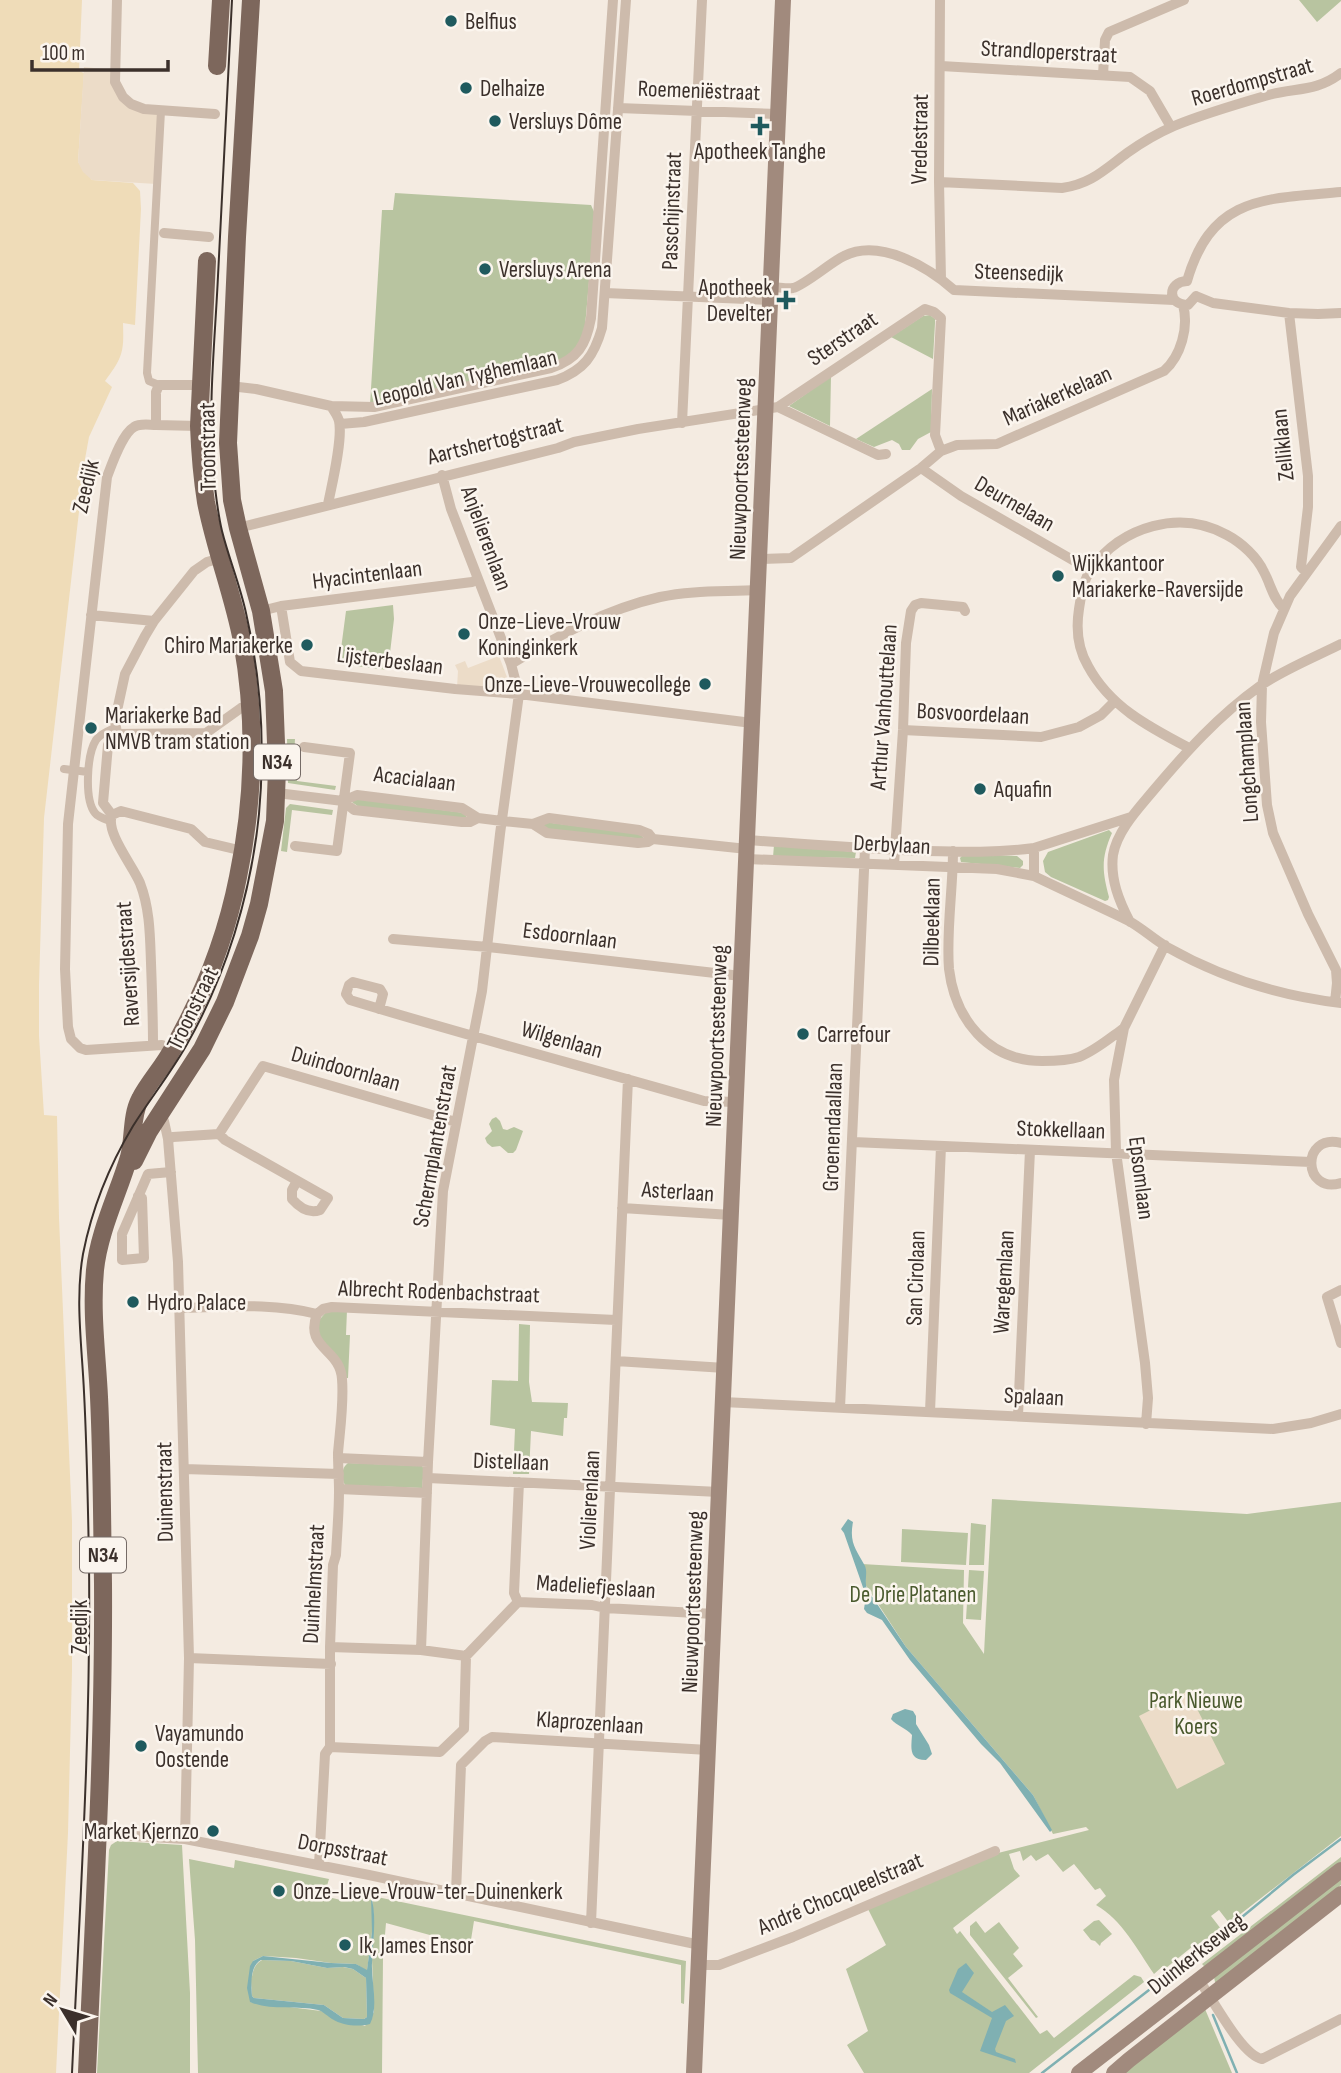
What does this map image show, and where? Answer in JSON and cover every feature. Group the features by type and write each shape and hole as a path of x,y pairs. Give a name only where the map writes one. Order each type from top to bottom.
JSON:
{"main road":[{"path":"217,66 220,0"},
{"name":"Troonstraat","path":"154,1124 206,1041 225,1002 246,947 264,881 275,821 277,736 274,691 261,611 238,527 230,474 228,417 251,0"},
{"name":"Nieuwpoortsesteenweg","path":"694,2073 759,559 772,408 771,293 783,0"},
{"name":"Troonstraat","path":"136,1114 139,1100 172,1050 211,971 224,931 243,851 250,792 250,706 242,643 206,502 203,478 199,426 207,261"},
{"path":"202,385 230,386"},
{"name":"Acacialaan","path":"250,792 277,793"},
{"path":"136,1114 141,1124 154,1124"},
{"name":"Zeedijk","path":"87,2073 103,1702 102,1472 94,1274 106,1222 130,1153 136,1114"},
{"name":"Zeedijk","path":"120,1185 154,1124"},
{"name":"Duinkerkseweg","path":"1079,2073 1341,1870"},
{"name":"Duinkerkseweg","path":"1114,2073 1341,1894"}],"street":[{"path":"117,0 117,89 131,104 144,109 215,114"},
{"name":"Leopold Van Tyghemlaan","path":"230,386 256,389 331,406 374,407 551,368 568,362 581,349 591,318 613,0"},
{"name":"Leopold Van Tyghemlaan","path":"340,425 565,377 582,366 594,351 602,328 626,0"},
{"name":"Passchijnstraat","path":"682,423 702,0"},
{"name":"Vredestraat","path":"940,0 941,279"},
{"path":"1103,75 1105,40 1109,32 1184,0"},
{"name":"Strandloperstraat","path":"941,66 1130,77 1150,91 1171,127"},
{"name":"Roerdompstraat","path":"939,182 1076,186 1100,174 1143,143 1171,127 1267,95 1318,86 1341,73"},
{"name":"Roemeniëstraat","path":"618,108 778,114"},
{"path":"161,111 147,373 149,381 159,386 202,385"},
{"path":"1187,281 1201,245 1232,213 1251,204 1275,198 1341,192"},
{"path":"155,232 209,236"},
{"name":"Steensedijk","path":"605,293 688,296 771,293 794,288 844,256 870,250 898,256 941,279 954,290 1176,299"},
{"path":"1187,281 1194,286 1196,296 1192,303 1176,299 1177,283 1187,281"},
{"path":"1196,296 1213,303 1289,313 1341,313"},
{"name":"Mariakerkelaan","path":"759,559 791,558 921,468 941,451 957,445 997,444 1164,371 1174,361 1181,343 1185,319 1176,299"},
{"name":"Sterstraat","path":"772,408 925,309 941,318 935,435 941,451"},
{"name":"Zelliklaan","path":"1289,313 1308,476 1308,507 1301,567 1306,572"},
{"path":"159,386 156,392 156,425 199,426"},
{"path":"328,504 340,425 331,406"},
{"path":"772,408 878,455 886,454"},
{"name":"Aartshertogstraat","path":"238,527 574,442 772,408"},
{"name":"Zeedijk","path":"153,1045 86,1050 80,1048 71,1039 68,1027 65,969 69,770 107,477 132,428 142,424 156,425"},
{"name":"Deurnelaan","path":"921,468 961,496 1090,570"},
{"name":"Anjelierenlaan","path":"442,475 452,509 511,664 519,694"},
{"path":"1189,748 1149,727 1114,702 1086,664 1077,635 1082,591 1090,570 1110,548 1134,532 1156,524 1203,524 1228,535 1245,547 1263,569 1277,603 1284,609"},
{"name":"Longchamplaan","path":"1338,1002 1336,970 1287,868 1271,824 1263,767 1262,685 1274,633 1284,609 1306,572 1341,526"},
{"name":"Raversijdestraat","path":"153,1045 149,918 137,875 112,831 111,818 103,803 108,745 116,731 115,720 125,674 153,621 194,570 220,558"},
{"name":"Hyacintenlaan","path":"261,611 478,579"},
{"path":"511,664 580,626 660,597 758,590"},
{"name":"Arthur Vanhouttelaan","path":"894,865 906,643 911,611 915,605 922,603 963,607 965,611"},
{"name":"Lijsterbeslaan","path":"282,606 290,662 301,671 519,694 752,723"},
{"path":"91,615 153,621"},
{"path":"1130,922 1120,903 1113,863 1116,845 1131,817 1189,748 1220,717 1262,685 1341,644"},
{"name":"Schermplantenstraat","path":"421,1650 443,1191 475,1036 519,694"},
{"name":"Bosvoordelaan","path":"903,730 1041,737 1079,727 1101,715 1114,702"},
{"path":"243,851 205,842 191,829 170,823 121,811 111,818 95,814 89,799 88,772 96,739 103,733 206,733 241,708 250,706"},
{"path":"295,846 337,851 350,753 304,747"},
{"path":"69,770 88,772"},
{"name":"Acacialaan","path":"277,793 343,801 357,795 463,808 478,818 533,824 547,833 638,843 653,839 747,849"},
{"name":"Derbylaan","path":"747,849 865,848 1000,852 1034,848 1131,817"},
{"name":"Groenendaallaan","path":"840,1408 865,848"},
{"path":"1034,848 1034,876 1130,922 1193,961 1235,978 1292,994 1338,1002"},
{"name":"Derbylaan","path":"747,849 864,864 997,869 1034,876"},
{"name":"Dilbeeklaan","path":"953,851 949,968 954,995 961,1012 975,1032 993,1047 1014,1058 1055,1061 1079,1056 1104,1043 1124,1028"},
{"name":"Esdoornlaan","path":"393,939 741,976"},
{"name":"Epsomlaan","path":"1146,1424 1148,1398 1145,1363 1116,1152 1114,1080 1124,1028 1165,945"},
{"name":"Wilgenlaan","path":"379,1009 705,1101 736,1102"},
{"path":"153,1045 162,1045 172,1050"},
{"name":"Duindoornlaan","path":"219,1134 263,1066 456,1122"},
{"name":"Violierenlaan","path":"591,1923 628,1079"},
{"name":"Duinenstraat","path":"154,1124 164,1121 168,1141 178,1262 189,1658 185,1839"},
{"path":"154,1124 160,1143 173,1137 219,1134 297,1181"},
{"name":"Stokkellaan","path":"853,1142 1311,1162"},
{"path":"1341,1143 1323,1143 1317,1147 1311,1162 1315,1176 1321,1181 1328,1185 1341,1183"},
{"name":"San Cirolaan","path":"930,1412 941,1146"},
{"name":"Waregemlaan","path":"1018,1416 1030,1150"},
{"path":"138,1196 142,1198 144,1258 122,1260 122,1234 138,1196 148,1174 171,1172"},
{"name":"Asterlaan","path":"622,1208 731,1215"},
{"path":"1341,1290 1327,1297 1341,1343"},
{"name":"Albrecht Rodenbachstraat","path":"179,1308 261,1306 317,1314 332,1307 616,1320"},
{"name":"Duinhelmstraat","path":"317,1314 313,1324 314,1334 322,1348 337,1361 342,1380 330,1647 330,1747 325,1754 319,1865"},
{"path":"616,1361 724,1368"},
{"name":"Spalaan","path":"723,1402 1273,1429 1311,1423 1341,1414"},
{"path":"338,1458 428,1462"},
{"path":"184,1469 339,1474"},
{"name":"Distellaan","path":"428,1478 719,1492"},
{"path":"518,1602 514,1593 519,1482"},
{"path":"339,1489 427,1493"},
{"name":"Madeliefjeslaan","path":"466,1656 518,1602 714,1614"},
{"path":"330,1647 421,1650 466,1656 464,1729 440,1752 330,1747"},
{"path":"189,1658 331,1664"},
{"path":"456,1893 461,1765 474,1752 458,1735"},
{"name":"Klaprozenlaan","path":"474,1752 492,1737 708,1751"},
{"name":"Dorpsstraat","path":"99,1834 185,1839 700,1945"},
{"name":"André Chocqueelstraat","path":"699,1965 719,1965 793,1937 995,1851"},
{"path":"1198,1979 1236,2036 1255,2057 1262,2059 1341,2018"}],"green space":[{"path":"1299,0 1341,0 1341,1 1317,22"},
{"name":"Versluys Arena","path":"395,193 591,205 595,214 584,338 563,362 370,405 382,210 393,210"},
{"path":"930,315 935,319 933,359 891,337 923,316"},
{"path":"831,376 830,426 789,406"},
{"path":"932,389 931,432 918,439 910,450 902,450 899,444 892,440 874,447 856,439"},
{"path":"393,605 388,670 339,664 346,611"},
{"path":"287,739 295,739 293,773 297,773 297,781 336,786 335,790 288,783"},
{"path":"349,800 465,813 467,819 359,807"},
{"path":"290,804 333,810 332,815 292,810 287,852 281,851 286,808"},
{"path":"544,822 640,834 645,839 547,830 540,824"},
{"path":"1109,830 1112,833 1104,865 1108,900 1051,877 1045,872 1043,861 1048,852"},
{"path":"774,845 856,852 855,858 773,857"},
{"path":"964,854 1017,856 1023,861 1023,865 1020,868 961,862 960,858"},
{"path":"496,1117 503,1129 514,1127 523,1131 513,1153 487,1143 485,1138 492,1131 489,1124"},
{"path":"347,1310 346,1335 350,1335 348,1378 344,1378 321,1342 316,1324 326,1312"},
{"path":"519,1324 530,1325 529,1382 532,1402 568,1403 563,1436 531,1431 529,1474 513,1474 515,1429 490,1425 492,1380 518,1381"},
{"path":"348,1463 422,1466 422,1488 345,1485 342,1473"},
{"name":"Park Nieuwe Koers","path":"992,1499 1247,1514 1341,1502 1341,1836 1229,1923 1219,1910 1211,1916 1228,1938 1202,1958 1193,1946 1166,1968 1163,1966 1154,1974 1121,1927 1096,1905 1106,1896 1100,1888 1095,1890 1074,1864 1063,1872 1048,1854 1036,1861 1031,1855 1023,1861 1020,1851 1009,1854 1014,1869 1020,1876 953,1928 957,1934 960,1931 1040,2034 1047,2030 1054,2038 1134,1975 1141,1977 1144,1982 1029,2073 864,2073 847,2045 868,2031 846,1969 886,1945 868,1909 994,1854 1089,1830 1086,1827 1053,1834 1033,1795 906,1647 865,1584 866,1573 862,1564 964,1570 963,1623 984,1654"},
{"path":"971,1523 986,1525 984,1565 969,1565"},
{"name":"De Drie Platanen","path":"902,1529 968,1533 966,1565 901,1562"},
{"path":"969,1570 984,1571 981,1620 966,1619"},
{"path":"117,1841 182,1845 190,1993 190,2073 97,2073 109,1850"},
{"path":"1341,1857 1341,1862 1205,1967 1202,1964"},
{"path":"189,1859 234,1868 235,1860 329,1879 324,1896 345,1901 348,1891 686,1961 684,2004 681,2003 681,1965 474,1921 470,1946 386,1923 382,2073 198,2073 195,1940","holes":["372,1896 374,2012 365,2026 321,2011 250,2002 253,1961 263,1956 356,1964 367,1971 372,1932"]},
{"path":"1341,1879 1341,1885 1215,1982 1214,1977"},
{"path":"1099,1920 1112,1934 1100,1946 1083,1930"},
{"path":"976,1921 985,1933 999,1922 1019,1948 1013,1954 1023,1966 1008,1978 1038,2017 1036,2018 970,1935 970,1926"},
{"path":"262,1960 353,1969 366,1978 367,2017 343,2018 324,2005 254,1998 252,1976 255,1966"},
{"path":"1205,2009 1232,2073 1124,2073"}],"sand":[{"path":"0,0 82,0 79,71 84,73 78,162 92,180 133,183 140,191 141,209 135,325 123,323 121,354 105,381 112,387 89,437 85,459 44,818 39,1036 44,1115 57,1116 72,1521 68,1833 56,2073 0,2073"}],"shaded area":[{"path":"84,67 114,70 123,97 161,111 156,184 92,180 83,172 78,162"},
{"path":"499,656 511,688 457,687 458,671 455,665 465,661 468,668"},
{"path":"1188,1691 1225,1764 1177,1789 1139,1716"}],"water":[{"path":"848,1519 853,1522 853,1541 866,1569 867,1589 906,1647 1033,1795 1052,1830 1050,1832 1000,1763 910,1660 882,1620 864,1609 866,1596 841,1529"},
{"path":"905,1709 913,1711 916,1724 929,1745 932,1754 926,1760 914,1756 912,1735 891,1719 893,1714"},
{"path":"371,1896 374,1920 374,2002 370,2024 356,2026 336,2021 318,2010 266,2006 250,2002 247,1988 253,1961 263,1956 356,1964 367,1970 372,1932","holes":["261,1960 291,1961 327,1968 353,1969 366,1978 367,2017 343,2018 324,2005 252,1996 252,1976 257,1963"]},
{"path":"966,1963 974,1973 962,1992 992,2012 1005,2005 1014,2016 1006,2021 995,2049 996,2052 1015,2059 1016,2063 980,2051 992,2018 950,1993 958,1969"}],"waterway":[{"path":"1231,1926 1341,1839"},
{"path":"1160,1981 1197,1953"},
{"path":"1042,2073 1149,1990"},
{"path":"1213,2015 1237,2073"}],"tram line":[{"path":"72,2073 88,1690 88,1499 79,1306 83,1254 96,1204 116,1156 186,1046 225,963 250,874 259,814 262,764 255,663 244,603 220,523 211,420 232,0"}],"place":[{"name":"Belfius","path":"451,21"},
{"name":"Delhaize","path":"466,88"},
{"name":"Versluys Dôme","path":"495,121"},
{"name":"Apotheek Tanghe","path":"760,126"},
{"name":"Versluys Arena","path":"485,269"},
{"name":"Apotheek Develter","path":"786,300"},
{"name":"Wijkkantoor Mariakerke-Raversijde","path":"1058,576"},
{"name":"Onze-Lieve-Vrouw Koninginkerk","path":"464,634"},
{"name":"Chiro Mariakerke","path":"307,645"},
{"name":"Onze-Lieve-Vrouwecollege","path":"705,684"},
{"name":"Mariakerke Bad NMVB tram station","path":"91,728"},
{"name":"Aquafin","path":"980,789"},
{"name":"Carrefour","path":"803,1034"},
{"name":"Hydro Palace","path":"133,1302"},
{"name":"Vayamundo Oostende","path":"141,1746"},
{"name":"Market Kjernzo","path":"213,1831"},
{"name":"Onze-Lieve-Vrouw-ter-Duinenkerk","path":"279,1891"},
{"name":"Ik, James Ensor","path":"345,1945"}]}
